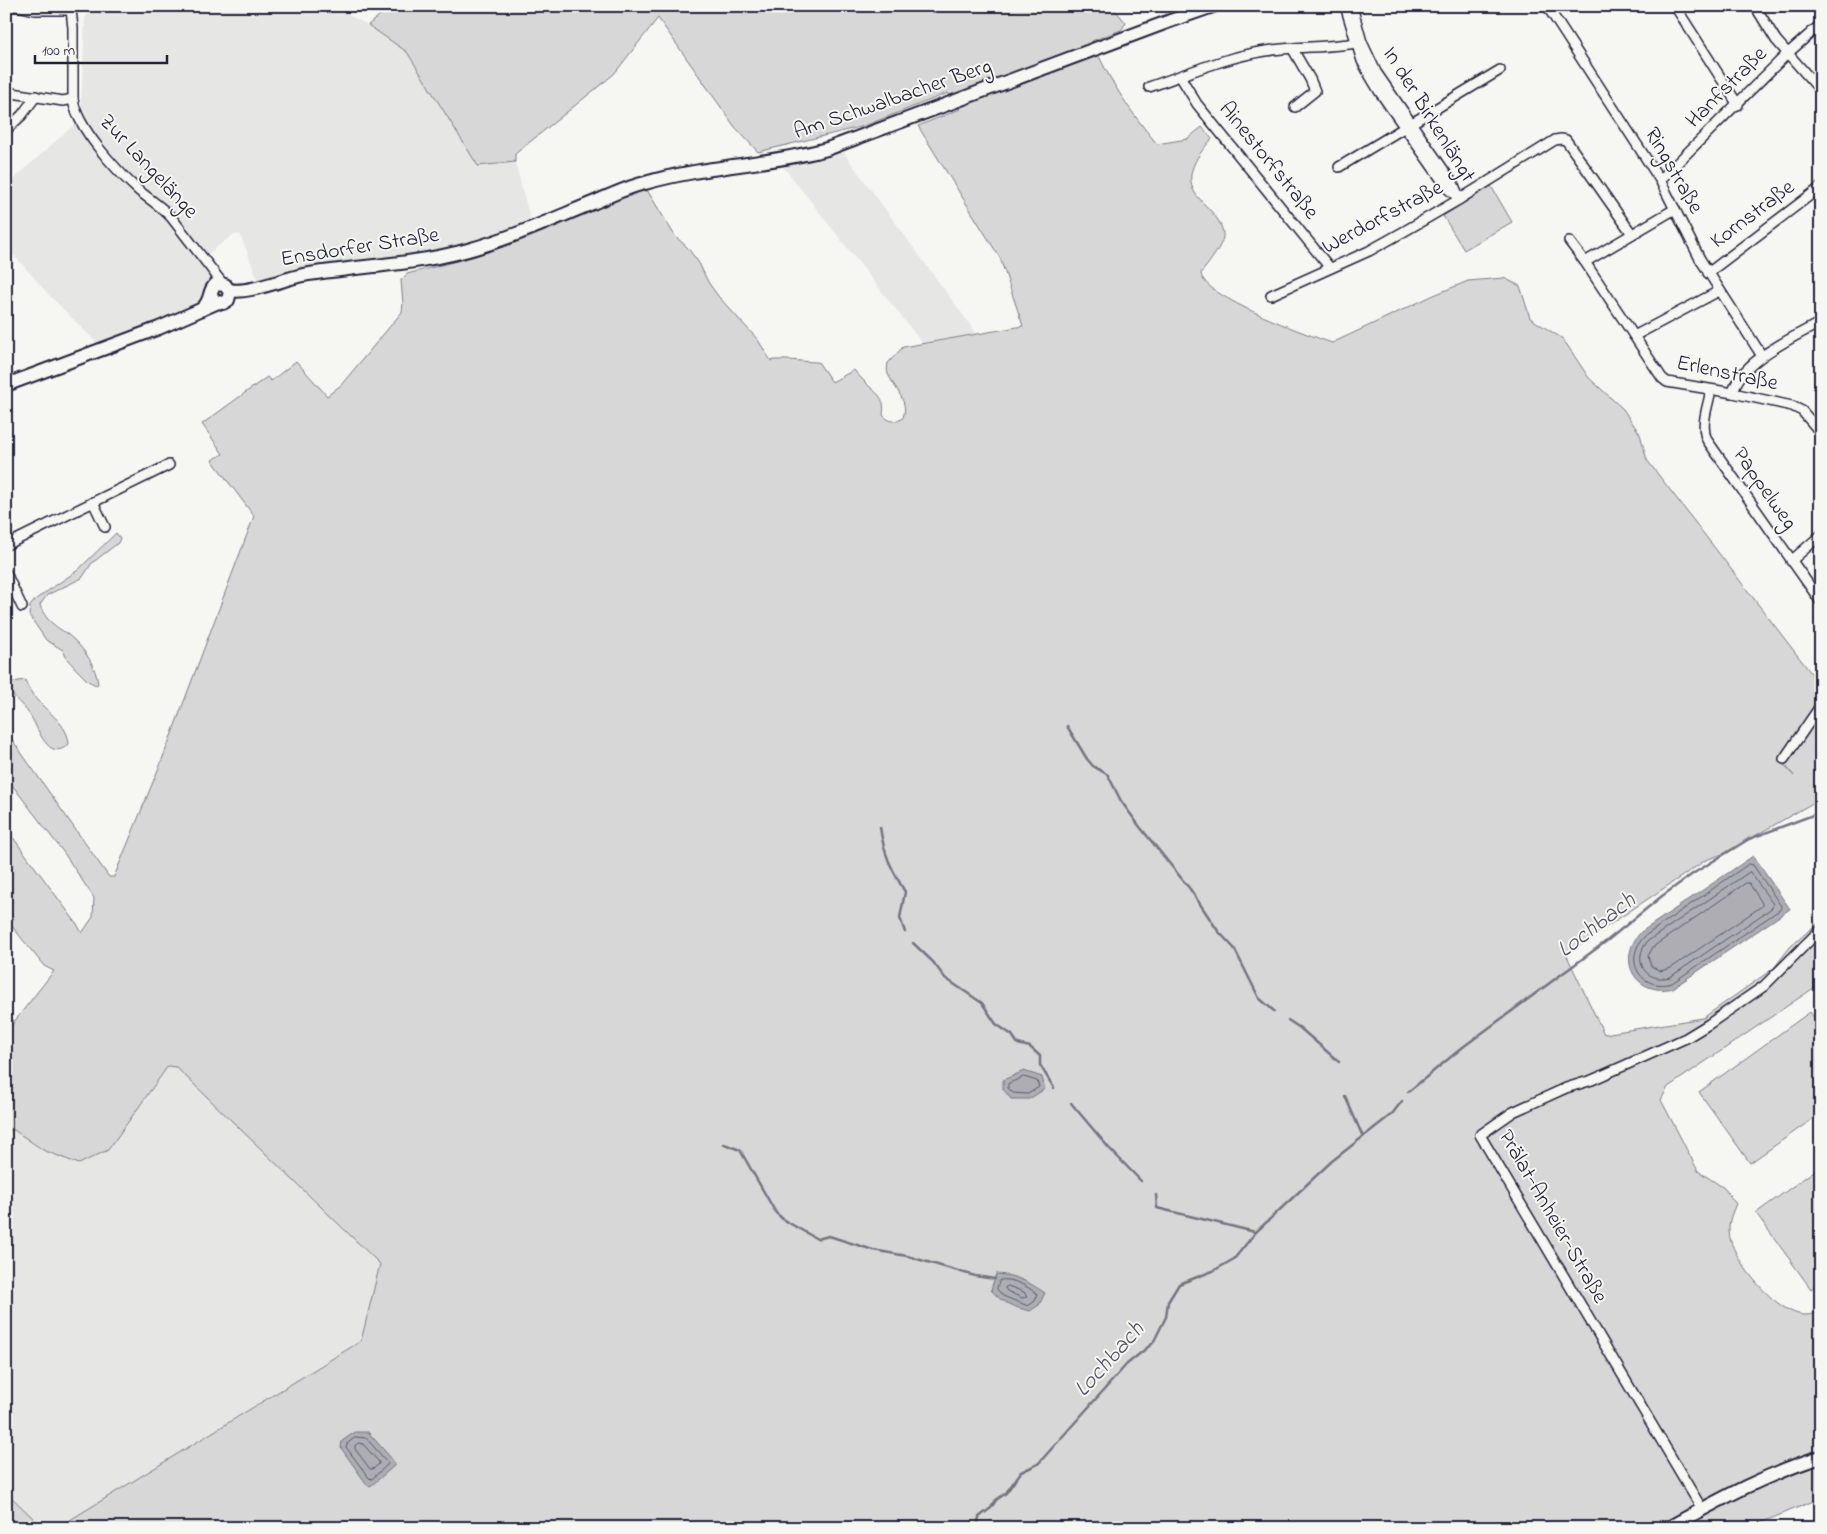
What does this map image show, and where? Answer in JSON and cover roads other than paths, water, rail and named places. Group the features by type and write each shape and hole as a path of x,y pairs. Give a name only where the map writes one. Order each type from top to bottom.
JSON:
{"main road":[{"name":"Am Schwalbacher Berg","path":"468,250 510,236 642,183 673,176 782,159 827,148 1213,6"},
{"name":"Ensdorfer Straße","path":"220,293 258,287 289,278 333,270 428,259 468,250"},
{"path":"7,383 160,328 201,310 220,293"},
{"path":"1668,1528 1748,1484 1786,1468 1821,1457"}],"street":[{"path":"17,6 35,10 73,8"},
{"name":"In der Birkenlängt","path":"1345,6 1359,43 1408,126 1454,185 1460,199"},
{"name":"In der Birkenlängt","path":"1352,6 1359,43"},
{"name":"Ringstraße","path":"1547,6 1660,180 1708,273 1762,356"},
{"path":"1675,6 1738,105"},
{"path":"1755,6 1776,40 1821,91"},
{"name":"Zur Langelänge","path":"73,8 74,109 88,134 132,184 164,209 204,257 220,293"},
{"name":"Hanfstraße","path":"1660,180 1738,105 1787,54 1821,24"},
{"path":"1149,87 1215,63 1242,56 1292,48 1359,43"},
{"path":"1292,48 1315,91 1295,107"},
{"path":"1339,167 1500,70"},
{"name":"Ainestorfstraße","path":"1180,76 1197,104 1330,268"},
{"path":"6,92 63,100 73,99"},
{"path":"6,130 22,115 36,96"},
{"name":"Werdorfstraße","path":"1271,295 1368,251 1460,199 1554,140 1566,140 1632,234"},
{"name":"Kornstraße","path":"1708,273 1821,187"},
{"path":"1585,262 1675,209"},
{"name":"Erlenstraße","path":"1569,241 1662,378 1667,382 1733,393 1798,409 1821,433"},
{"path":"1634,336 1719,291"},
{"path":"1733,393 1738,381 1762,356 1821,322"},
{"name":"Pappelweg","path":"1711,390 1704,424 1704,433 1707,440 1821,602"},
{"path":"6,545 169,465"},
{"path":"93,502 105,527"},
{"path":"1791,561 1821,535"},
{"path":"6,573 22,607"},
{"path":"1784,759 1821,706"},
{"name":"Prälat-Anheier-Straße","path":"1702,1509 1480,1135 1513,1112 1566,1088 1592,1080 1686,1038 1709,1024 1774,977 1820,930"}],"water":[{"path":"1753,856 1790,909 1673,988 1660,989 1649,987 1640,982 1633,974 1630,954 1633,943 1641,932"},
{"path":"1024,1071 1042,1077 1045,1089 1029,1099 1011,1099 1003,1089 1003,1080"},
{"path":"996,1274 1022,1280 1045,1293 1039,1305 1030,1311 1013,1306 999,1298 991,1290"},
{"path":"355,1432 368,1432 395,1465 372,1485 368,1486 341,1448 342,1441"}],"waterway":[{"path":"1067,726 1087,759 1093,766 1108,775 1121,801 1190,889 1218,931 1234,948 1259,998 1274,1011"},
{"name":"Lochbach","path":"1408,1092 1463,1047 1608,940 1662,896 1694,873 1749,839 1821,812"},
{"path":"880,827 889,861 905,892 900,918 905,932"},
{"path":"913,943 933,962 945,978 982,1003 996,1024 1012,1035 1018,1044 1030,1047 1040,1056 1040,1065 1054,1088"},
{"path":"1288,1020 1339,1062"},
{"path":"1345,1096 1363,1137"},
{"name":"Lochbach","path":"977,1528 979,1517 1006,1493 1021,1472 1038,1464 1127,1364 1153,1343 1166,1317 1168,1302 1179,1284 1213,1271 1234,1259 1256,1232 1332,1161 1392,1114 1402,1101"},
{"path":"1071,1103 1109,1148 1141,1181"},
{"path":"724,1144 740,1150 776,1213 784,1220 817,1239 829,1236 873,1250 907,1256 975,1276 995,1279"},
{"path":"1156,1195 1157,1208 1255,1232"}]}
